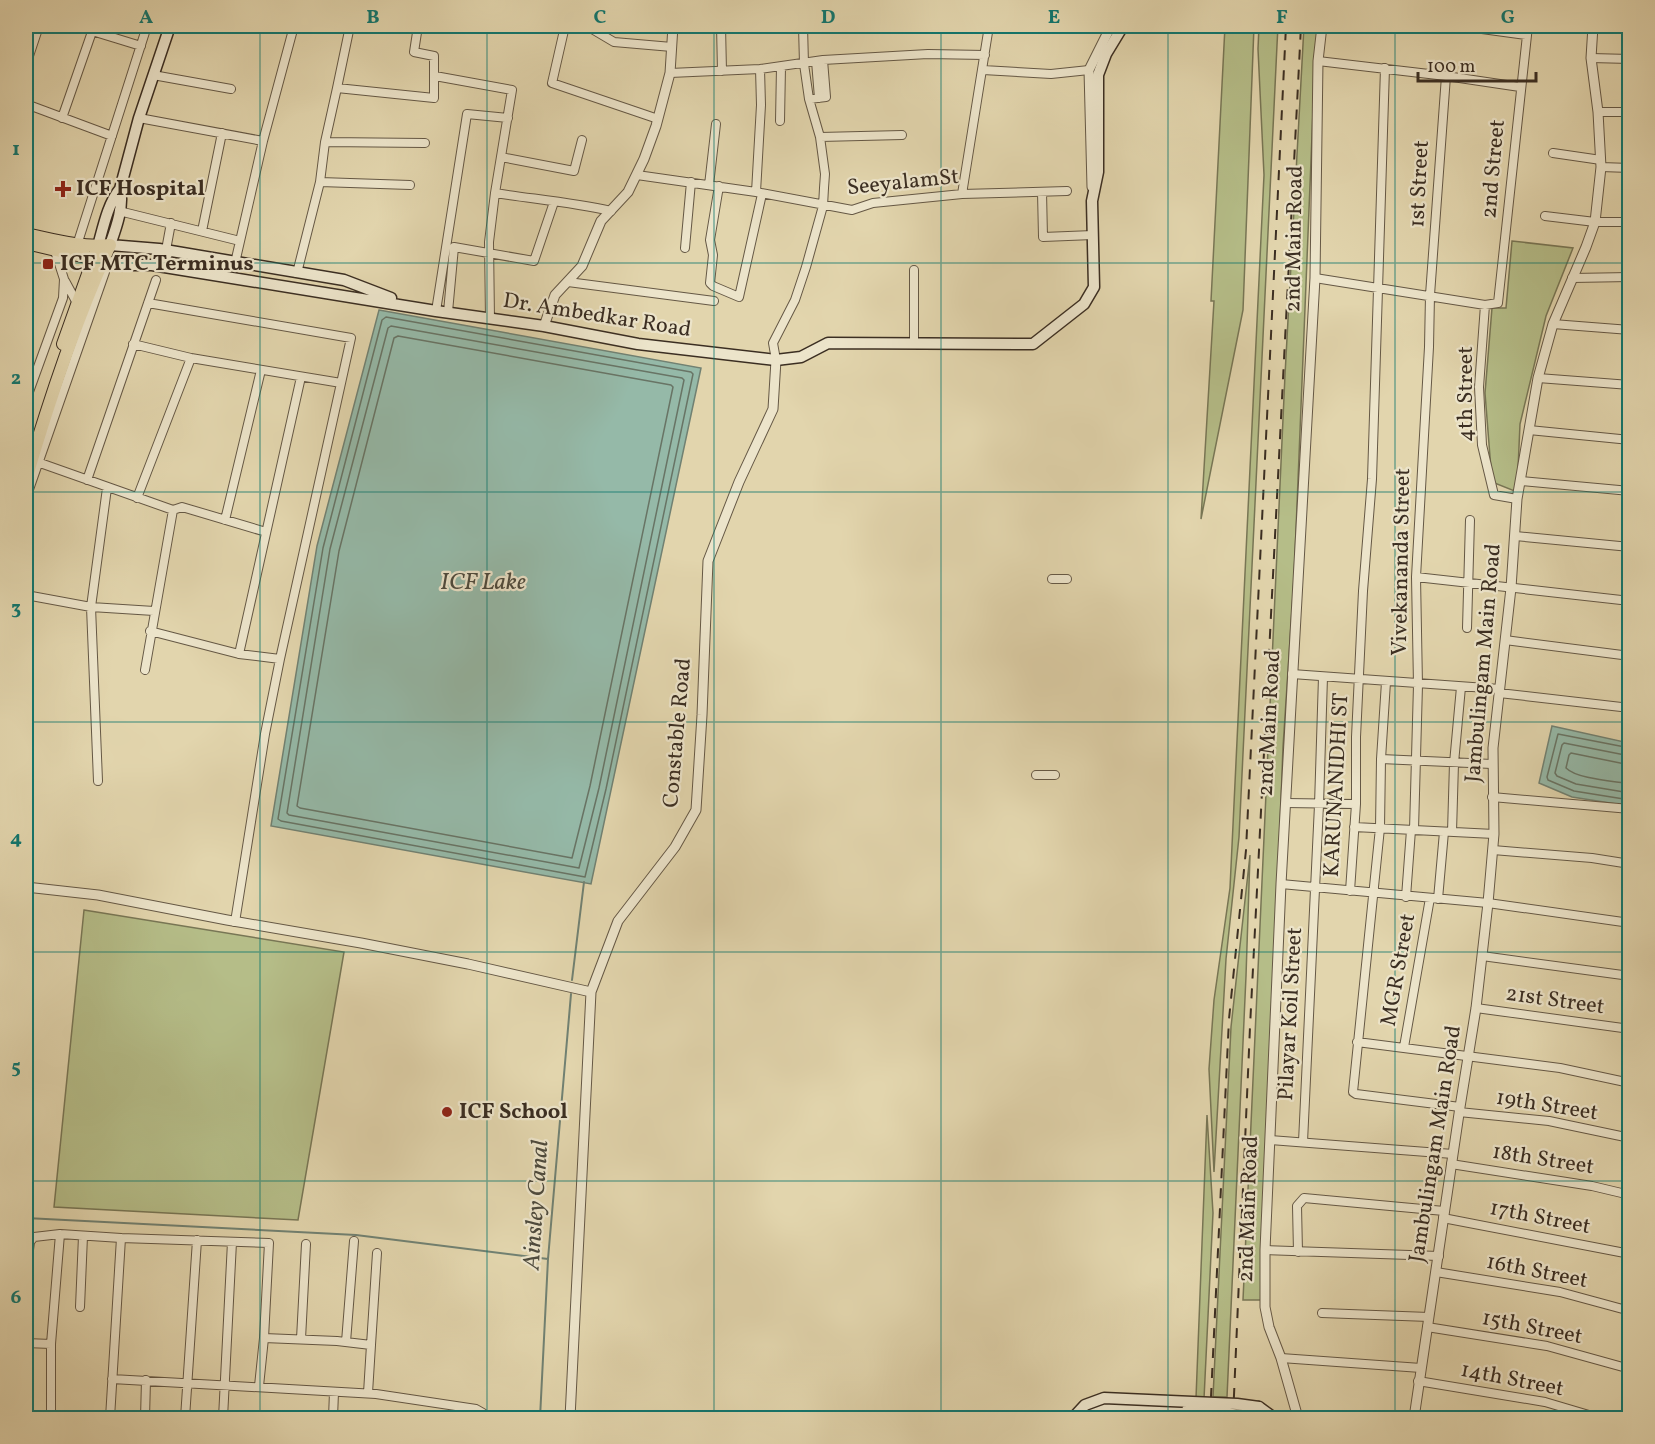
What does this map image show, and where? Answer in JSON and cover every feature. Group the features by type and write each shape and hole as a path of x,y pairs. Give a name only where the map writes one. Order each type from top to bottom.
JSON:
{"main road":[{"path":"30,459 100,264 109,212 120,189 139,118 170,26"},
{"name":"Dr. Ambedkar Road","path":"100,264 161,266 436,311 544,326 638,344 776,360 801,357 828,343 1033,344 1084,304 1094,287 1092,201 1098,172 1098,75 1106,54 1123,26"},
{"path":"104,245 119,211 122,196 120,189"},
{"path":"26,234 77,245 104,245"},
{"path":"26,243 54,248 100,264"},
{"name":"Dr. Ambedkar Road","path":"104,245 168,250 344,280 412,306"},
{"path":"26,479 77,303 100,264"},
{"path":"1073,1419 1085,1405 1104,1398 1237,1404 1274,1419"},
{"path":"1086,1419 1089,1414 1106,1407 1258,1414"}],"street":[{"path":"26,65 39,26"},
{"path":"77,245 147,26"},
{"path":"235,263 263,141 294,26"},
{"path":"297,273 320,182 325,142 350,26"},
{"path":"338,88 434,98 434,56 414,52 418,26"},
{"path":"565,26 552,82 658,119"},
{"path":"587,26 614,42 672,47"},
{"path":"544,326 555,295 582,266 602,221 628,192 637,175 658,119 670,73 673,26"},
{"path":"721,26 722,71"},
{"path":"776,360 773,343 795,300 823,206 825,174 820,137 809,99 804,64 803,26"},
{"path":"962,194 989,26"},
{"path":"1092,201 1089,70 1110,26"},
{"name":"2nd Main Road","path":"1298,1419 1281,1358 1269,1327 1265,1307 1265,1250 1292,674 1316,278 1318,61 1322,26"},
{"path":"1460,26 1526,35"},
{"name":"2nd Street","path":"1485,305 1498,303 1528,26"},
{"name":"Jambulingam Main Road","path":"1414,1419 1476,1008 1488,903 1494,834 1492,764 1511,588 1516,499 1538,378 1553,324 1595,222 1601,163 1598,112 1591,58 1593,26"},
{"path":"62,118 93,28 141,46"},
{"path":"670,73 760,69 819,61 928,54 985,55"},
{"path":"1591,58 1629,59"},
{"path":"809,99 826,97 819,61"},
{"path":"1318,61 1520,87"},
{"path":"780,121 781,67"},
{"name":"KARUNANIDHI ST","path":"1350,891 1356,804 1356,737 1363,591 1372,479 1384,68"},
{"path":"719,186 710,240 713,255 710,283 739,297 759,193 760,69"},
{"path":"982,70 1051,74 1089,70"},
{"path":"153,75 231,89"},
{"path":"435,76 512,90 489,242 490,319"},
{"name":"1st Street","path":"1430,295 1446,76"},
{"path":"26,104 111,136"},
{"path":"1598,112 1629,112"},
{"path":"436,311 467,114 508,118"},
{"path":"139,118 263,141"},
{"path":"709,185 716,124"},
{"path":"202,231 222,133"},
{"path":"820,137 902,135"},
{"path":"501,157 574,171 582,140"},
{"path":"325,142 425,143"},
{"path":"1553,153 1629,168"},
{"name":"SeeyalamSt","path":"637,175 719,186 852,210 873,203 962,194 1068,191"},
{"path":"320,182 410,185"},
{"path":"685,248 691,182"},
{"path":"495,192 554,202 576,203 611,211"},
{"path":"1042,192 1043,237 1093,235"},
{"path":"448,312 454,247 534,261 554,202"},
{"path":"119,211 240,241"},
{"path":"1545,216 1595,222 1629,222"},
{"path":"161,266 168,250 171,223"},
{"path":"54,248 64,279 77,303"},
{"path":"914,270 914,344"},
{"path":"1572,278 1629,277"},
{"path":"1316,278 1379,286 1485,305"},
{"path":"26,400 63,298 64,279"},
{"path":"87,480 156,280"},
{"path":"568,282 714,301"},
{"name":"Vivekananda Street","path":"1406,897 1413,830 1418,685 1416,577 1430,295"},
{"path":"148,303 351,338 279,659 235,922"},
{"name":"4th Street","path":"1485,305 1479,387 1482,446 1494,495 1516,499"},
{"path":"1553,324 1629,330"},
{"path":"133,344 191,358 341,383"},
{"path":"137,498 191,358"},
{"name":"Constable Road","path":"570,1419 591,992 618,921 675,847 696,810 708,561 739,482 773,409 776,360"},
{"path":"225,520 261,370"},
{"path":"239,654 301,377"},
{"path":"1538,378 1629,385"},
{"path":"1529,430 1629,440"},
{"path":"26,498 30,459 173,510 182,507 266,532"},
{"path":"1521,481 1629,491"},
{"path":"98,781 91,607 107,488"},
{"path":"145,670 173,510"},
{"path":"1467,628 1470,520"},
{"path":"1515,536 1629,547"},
{"path":"1416,577 1629,601"},
{"path":"1052,579 1067,579"},
{"path":"26,595 91,607 154,611"},
{"path":"150,631 239,654 279,659"},
{"path":"1505,640 1629,656"},
{"path":"1292,674 1461,687 1629,708"},
{"name":"Pilayar Koil Street","path":"1303,1142 1323,677"},
{"path":"1386,682 1375,893 1357,1042 1560,1068 1629,1083"},
{"name":"MGR Street","path":"1404,1047 1448,832 1461,687"},
{"path":"1381,759 1492,764"},
{"path":"1036,774 1055,775"},
{"path":"1492,797 1629,808"},
{"path":"1286,803 1356,804"},
{"path":"1354,827 1494,834"},
{"path":"1493,850 1592,858 1629,864"},
{"path":"1281,884 1488,903 1629,923"},
{"path":"26,887 98,895 235,922 393,949 591,992"},
{"path":"1482,956 1629,976"},
{"name":"21st Street","path":"1476,1008 1629,1029"},
{"name":"19th Street","path":"1357,1042 1353,1092 1355,1094 1549,1121 1629,1138"},
{"name":"18th Street","path":"1270,1140 1452,1159 1629,1194"},
{"name":"17th Street","path":"1298,1252 1297,1206 1304,1198 1444,1214 1629,1254"},
{"path":"51,1419 51,1344 60,1234"},
{"path":"26,1271 30,1242 34,1237 60,1234 269,1244 259,1386"},
{"path":"80,1307 83,1236"},
{"path":"110,1419 121,1238"},
{"path":"185,1419 197,1240"},
{"path":"346,1342 354,1241"},
{"path":"223,1419 232,1242"},
{"path":"301,1339 306,1244"},
{"path":"1265,1250 1439,1256"},
{"path":"368,1393 377,1253"},
{"name":"16th Street","path":"1436,1272 1560,1292 1629,1311"},
{"name":"15th Street","path":"1322,1313 1428,1322 1547,1347 1629,1369"},
{"path":"264,1338 371,1345"},
{"path":"26,1343 51,1344"},
{"path":"1281,1358 1421,1368"},
{"path":"112,1379 259,1386 408,1397 476,1409 483,1413 484,1419"},
{"path":"145,1419 146,1380"},
{"name":"14th Street","path":"1418,1381 1545,1402 1599,1419"},
{"path":"333,1419 334,1392"},
{"path":"26,1410 33,1419"}],"green space":[{"path":"1225,26 1254,26 1243,310 1201,519 1214,301 1211,301"},
{"path":"1259,26 1278,26 1239,837 1226,959 1214,1172 1209,1069 1214,1000 1230,888 1264,175"},
{"path":"1304,26 1318,26 1294,579 1283,747 1262,1300 1243,1300 1285,375"},
{"path":"1512,241 1573,248 1546,316 1520,424 1517,492 1492,482 1485,393 1492,308 1506,308"},
{"path":"1250,855 1227,1397 1213,1397 1231,1027"},
{"path":"84,910 344,952 298,1220 54,1207"},
{"path":"1207,1115 1213,1213 1204,1399 1196,1398"},
{"path":"1124,1411 1171,1413 1169,1418 1091,1418 1104,1413"}],"water":[{"name":"ICF Lake","path":"379,310 701,368 591,884 271,826 317,546"},
{"path":"1552,726 1629,743 1629,806 1572,797 1539,783"}],"waterway":[{"name":"Ainsley Canal","path":"572,980 584,882"},
{"name":"Ainsley Canal","path":"540,1418 548,1259 571,994"},
{"path":"26,1218 356,1235 548,1259"}],"railway":[{"path":"1210,1418 1229,1019 1246,850 1286,26"},
{"path":"1233,1418 1250,1027 1301,26"}],"place":[{"name":"ICF Hospital","path":"63,189"},
{"name":"ICF MTC Terminus","path":"48,264"},
{"name":"ICF School","path":"447,1112"}]}
